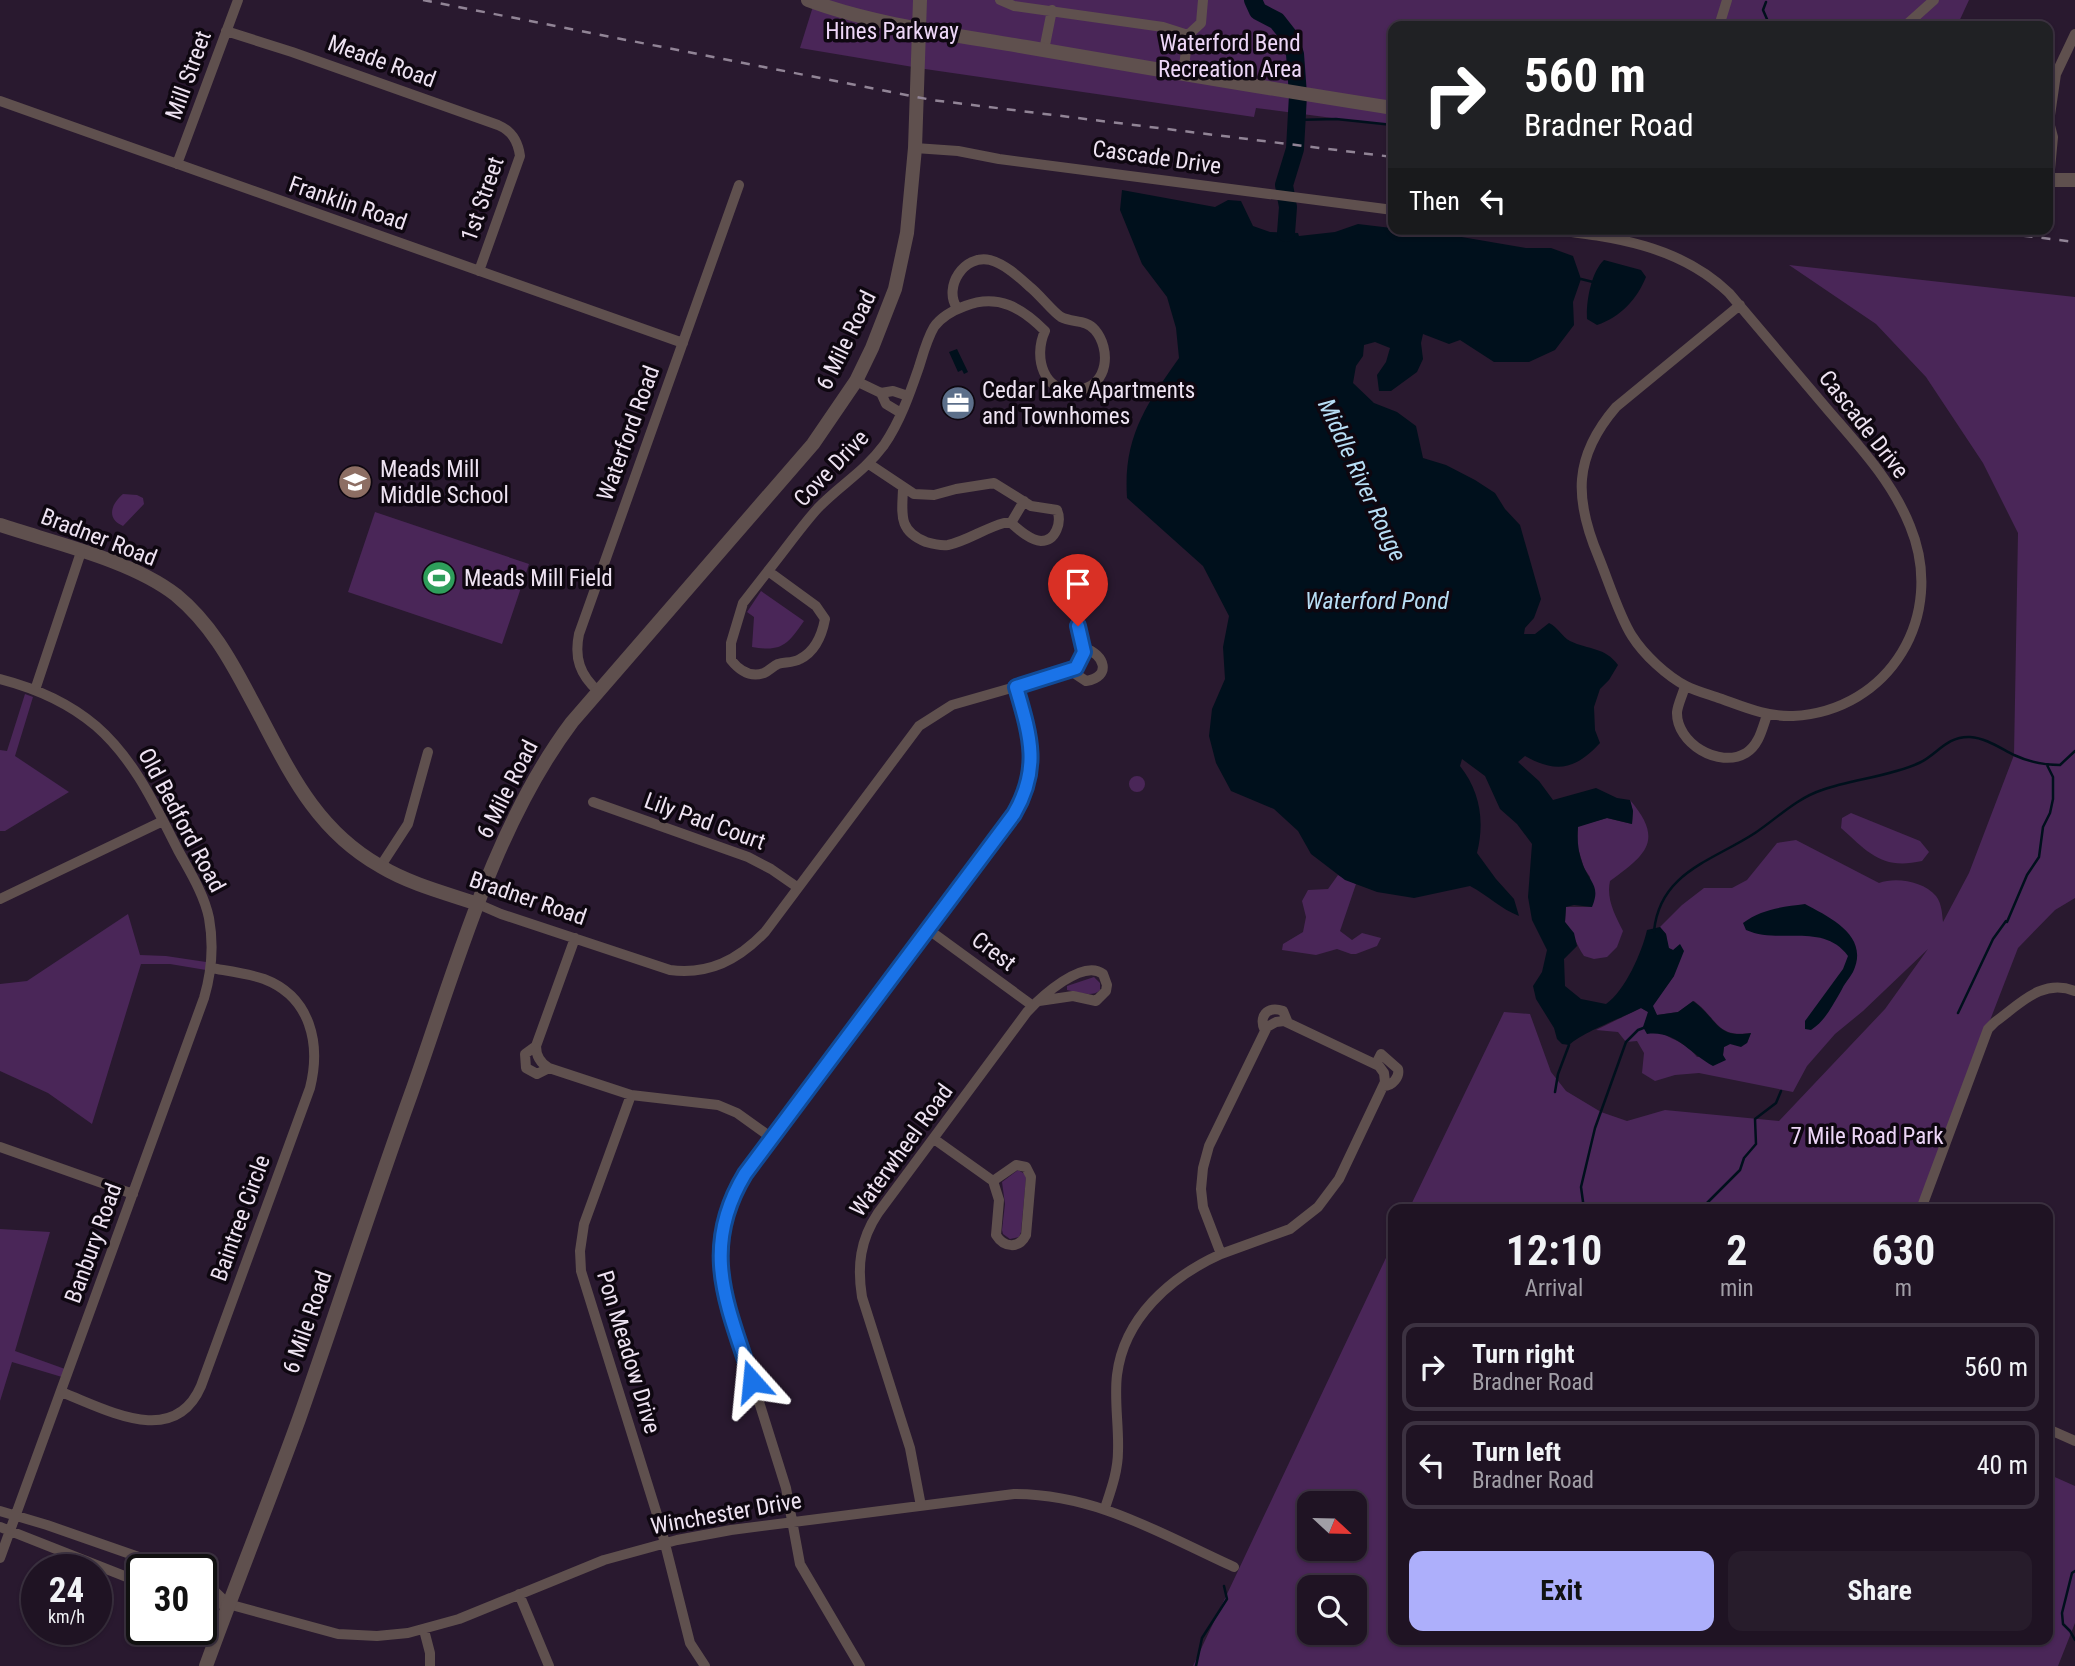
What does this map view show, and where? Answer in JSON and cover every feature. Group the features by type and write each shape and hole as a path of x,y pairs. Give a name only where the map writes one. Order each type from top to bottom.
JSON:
{"street":[{"name":"Mill Street","path":"177,164 238,0"},
{"path":"808,0 830,8 1044,50 1388,107"},
{"name":"6 Mile Road","path":"206,1666 299,1419 381,1176 478,904 524,798 557,742 598,691 813,444 856,381 885,318 901,269 907,233 915,148 920,0"},
{"path":"1000,0 1013,6 1052,9 1163,27 1188,35"},
{"path":"1183,74 1188,35 1201,23 1203,0"},
{"path":"1721,21 1727,0"},
{"path":"1911,21 1934,0"},
{"path":"1044,50 1052,9"},
{"name":"Meade Road","path":"226,31 498,125 509,131 517,142"},
{"path":"2053,92 2056,74 2075,34"},
{"name":"Franklin Road","path":"0,101 683,343"},
{"name":"1st Street","path":"479,271 518,166 520,156 517,142"},
{"name":"Cascade Drive","path":"915,148 976,153 999,159 1388,209"},
{"path":"2053,180 2075,180"},
{"name":"Waterford Road","path":"598,691 581,671 577,643 739,185"},
{"name":"Cascade Drive","path":"1594,235 1647,245 1673,255 1717,281 1740,305 1880,470 1910,525 1922,560 1923,594 1916,627 1897,661 1872,688 1842,706 1792,716 1767,715 1685,686 1655,662 1632,636 1592,542 1580,488 1582,470 1593,438 1616,407 1740,305"},
{"path":"1045,331 1028,314 1013,305 997,301 977,301 957,309 952,287 961,269 975,261 990,260 1011,271 1061,317 1083,322 1094,328 1102,342 1106,359 1104,368 1100,377 1079,390 1062,387 1050,381 1041,369 1041,340 1045,331 1061,317"},
{"name":"Cove Drive","path":"768,571 816,606 825,619 822,636 811,650 798,660 777,664 765,673 750,674 738,668 731,660 731,643 743,603 768,571 819,508 869,464 886,443 901,413 934,328 942,318 957,309"},
{"path":"856,381 881,393 892,391 908,396"},
{"path":"881,393 886,404 901,413"},
{"path":"869,464 914,494 934,495 994,483 1031,506 1057,510 1060,518 1054,534 1045,541 1038,541 1011,523 992,526 947,545 932,544 909,532 902,519 903,489"},
{"path":"1011,523 1024,501"},
{"name":"Bradner Road","path":"0,524 122,565 148,577 175,595 199,617 225,650 293,779 309,803 341,839 380,867 410,881 670,970 708,969 729,961 753,944 919,726 952,705 1071,671 1086,681 1099,676 1103,667 1102,659 1092,650 1084,648 1071,602"},
{"path":"35,690 81,552"},
{"path":"1071,671 1080,664 1084,648"},
{"name":"Old Bedford Road","path":"0,679 35,690 74,710 112,741 136,771 205,904 212,939 211,968"},
{"path":"1685,686 1677,710 1679,726 1690,743 1704,752 1721,758 1733,758 1746,752 1759,739 1767,715"},
{"path":"860,1666 804,1573 796,1552 786,1488 726,1302 719,1264 722,1233 732,1199 745,1174 1014,814 1025,791 1031,768 1031,749 1016,687"},
{"path":"380,867 408,824 428,752"},
{"name":"Lily Pad Court","path":"593,802 748,857 797,887"},
{"path":"0,899 163,821"},
{"name":"Crest","path":"929,930 1036,1004"},
{"path":"549,1068 537,1073 526,1068 525,1054 536,1046 575,939"},
{"name":"Banbury Road","path":"0,1558 5,1529 16,1516 204,998 211,968"},
{"name":"Baintree Circle","path":"61,1392 130,1418 146,1421 173,1417 186,1409 201,1386 310,1088 315,1063 314,1039 308,1020 296,1002 281,988 264,979 211,968"},
{"name":"Waterwheel Road","path":"921,1506 910,1448 862,1297 859,1266 863,1244 873,1222 1036,1004 1056,985 1086,970 1099,970 1106,980 1106,991 1096,1001 1073,996 1036,1004"},
{"path":"1923,1204 1988,1029 2042,989 2057,985 2075,991"},
{"path":"1105,1508 1118,1457 1117,1374 1128,1337 1141,1314 1170,1284 1195,1267 1221,1254 1290,1228 1318,1207 1339,1179 1384,1086 1384,1073 1376,1064 1288,1023 1276,1022 1267,1027 1209,1146 1202,1168 1203,1207 1221,1254"},
{"path":"536,1046 540,1060 549,1068 631,1095 718,1105 737,1114 772,1138"},
{"name":"Pon Meadow Drive","path":"631,1095 584,1224 580,1261 665,1543 690,1643 705,1666"},
{"path":"934,1139 993,1181 999,1200 996,1235 1002,1242 1019,1245 1027,1231 1031,1172 1026,1167 1016,1165 993,1181"},
{"path":"0,1147 133,1194"},
{"path":"2053,1431 2075,1441"},
{"name":"Winchester Drive","path":"217,1604 228,1604 338,1634 377,1636 424,1630 459,1619 604,1560 665,1543 791,1523 1031,1494 1066,1497 1105,1508 1234,1567"},
{"path":"0,1511 129,1554"},
{"path":"5,1529 126,1577"},
{"name":"Winchester Drive","path":"217,1593 228,1604"},
{"path":"519,1594 549,1666"},
{"path":"424,1630 430,1653 430,1666"}],"green space":[{"name":"Waterford Bend Recreation Area","path":"815,0 1969,0 1959,21 1388,21 1388,125 1256,108 1254,117 800,48"},
{"name":"7 Mile Road Park","path":"1789,265 2075,297 2075,898 2055,910 2018,948 1919,1204 1411,1204 1504,1012 1530,1014 1551,1072 1566,1091 1601,1112 1627,1121 1665,1110 1779,1121 1885,1009 1928,949 1835,1034 1807,1066 1793,1092 1699,1073 1675,1075 1655,1081 1642,1073 1644,1053 1637,1041 1626,1042 1618,1032 1596,1030 1641,1008 1648,1012 1647,1022 1685,1046 1697,1057 1723,1055 1724,1047 1730,1044 1747,1043 1751,1033 1739,1034 1724,1030 1694,1001 1678,1012 1657,1015 1652,1006 1674,976 1673,950 1668,948 1666,934 1660,927 1704,888 1732,888 1747,880 1777,843 1796,840 1879,883 1901,881 1924,887 1938,899 1943,922 1969,873 2014,755 2018,533 1983,463 1926,377 1876,324"},
{"path":"123,494 137,495 143,498 144,504 123,526 114,519 112,511"},
{"name":"Meads Mill Field","path":"375,512 529,564 502,644 348,592"},
{"path":"761,591 804,621 783,645 770,648 752,647 754,617 747,612"},
{"path":"25,694 33,697 15,756 69,792 5,831 0,831 0,750 7,751"},
{"path":"1134,776 1140,776 1145,784 1143,790 1134,792 1129,787 1129,781"},
{"path":"1630,800 1646,826 1647,845 1634,863 1610,881 1610,901 1623,931 1617,947 1607,957 1594,959 1584,956 1565,922 1566,907 1592,907 1590,877 1584,868 1577,845 1578,826 1607,818 1632,824"},
{"path":"1851,813 1920,841 1929,852 1922,861 1908,863 1896,863 1877,857 1841,828 1842,818"},
{"path":"1338,875 1356,884 1340,931 1352,940 1362,933 1381,938 1377,946 1356,954 1337,949 1316,955 1282,950 1283,944 1303,932 1306,917 1302,901 1308,890 1328,889"},
{"path":"128,914 140,955 206,962 206,970 170,964 141,964 92,1124 48,1093 0,1071 0,984 27,981"},
{"path":"1094,977 1100,983 1100,990 1093,994 1067,990 1067,986"},
{"path":"1018,1170 1025,1174 1026,1178 1021,1232 1019,1237 1010,1239 1002,1230 1005,1204 1002,1182"},
{"path":"0,1229 50,1232 15,1351 65,1369 62,1377 12,1362 0,1401"},
{"path":"1388,1254 1388,1645 2053,1645 2053,1476 2075,1486 2075,1623 2058,1666 1193,1666"}],"water":[{"name":"Waterford Pond","path":"1122,190 1215,207 1228,200 1241,201 1253,226 1270,232 1298,233 1299,236 1335,232 1358,224 1388,228 1388,235 1450,235 1526,248 1551,248 1573,256 1581,279 1573,302 1574,325 1555,350 1529,362 1494,362 1460,340 1449,344 1423,334 1423,359 1417,372 1391,391 1379,391 1377,375 1386,362 1390,348 1375,342 1364,345 1353,383 1374,403 1397,412 1416,426 1423,458 1446,465 1495,493 1520,525 1541,599 1524,634 1535,634 1549,623 1570,641 1608,655 1618,665 1600,689 1594,707 1595,730 1600,743 1591,752 1583,759 1566,766 1547,765 1525,756 1518,762 1539,781 1553,800 1596,788 1617,798 1630,800 1633,811 1632,824 1607,818 1578,827 1580,856 1594,885 1595,894 1592,907 1566,907 1565,922 1574,933 1577,946 1564,959 1565,986 1581,999 1606,1004 1620,990 1632,970 1647,930 1660,927 1666,934 1669,948 1673,950 1680,944 1684,951 1674,976 1653,1006 1657,1015 1678,1012 1693,1001 1724,1030 1739,1034 1751,1033 1747,1043 1741,1047 1730,1044 1724,1047 1723,1055 1726,1060 1713,1066 1675,1039 1647,1034 1643,1027 1648,1012 1641,1008 1593,1030 1569,1045 1562,1044 1557,1039 1554,1028 1536,999 1533,986 1542,972 1547,950 1532,920 1528,897 1532,844 1517,824 1500,809 1485,776 1462,759 1460,766 1472,786 1479,807 1481,829 1477,853 1514,899 1519,916 1470,886 1414,898 1377,892 1345,880 1311,854 1298,831 1274,809 1231,791 1216,763 1209,736 1212,709 1225,679 1223,647 1229,616 1203,566 1127,498 1127,476 1133,439 1156,391 1179,358 1176,328 1167,297 1142,264 1120,210"},
{"path":"1604,260 1641,270 1646,277 1627,306 1614,317 1597,325 1587,319 1587,304 1593,279"},
{"path":"957,349 968,372 964,374 962,370 958,372 949,352"},
{"path":"1805,904 1826,915 1845,930 1852,938 1857,959 1853,972 1828,1012 1811,1030 1805,1029 1805,1021 1843,969 1848,956 1838,946 1826,940 1759,934 1746,930 1743,923 1765,912"}],"waterway":[{"name":"Middle River Rouge","path":"1253,0 1258,11 1277,21 1288,35 1295,54 1298,95 1295,149 1284,185 1288,207 1286,233"},
{"path":"1766,2 1763,10 1768,21"},
{"path":"1296,120 1336,119 1388,124"},
{"path":"1581,279 1593,282"},
{"name":"Middle River Rouge","path":"1654,931 1658,911 1677,881 1755,833 1795,803 1813,794 1834,786 1907,768 1925,760 1948,743 1962,738 1982,739 2020,757 2048,764 2060,765 2075,751"},
{"path":"2007,922 2027,875 2039,857 2043,827 2053,799 2053,777 2047,765"},
{"path":"1958,1013 1993,939 2006,921"},
{"path":"1583,1204 1581,1187 1595,1128 1626,1042 1638,1030 1646,1027"},
{"path":"1555,1092 1558,1074 1569,1045"},
{"path":"1706,1204 1740,1170 1744,1158 1756,1144 1755,1119 1776,1103 1781,1091"},
{"path":"2075,1571 2072,1573 2062,1613 2063,1624 2075,1640"},
{"path":"1196,1666 1202,1638 1227,1599 1224,1586"}],"railway":[{"path":"423,0 932,100 1388,156"},
{"path":"2018,235 2075,242"}],"place":[{"name":"Cedar Lake Apartments and Townhomes","path":"958,403"},
{"name":"Meads Mill Middle School","path":"355,482"},
{"name":"Meads Mill Field","path":"439,578"}],"route":[{"path":"752,1381 726,1302 719,1264 722,1233 732,1199 745,1174 1014,814 1025,791 1031,768 1029,732 1016,687 1076,668 1084,652 1078,626"}],"park label":[{"name":"Hines Parkway","path":"892,31"}]}
